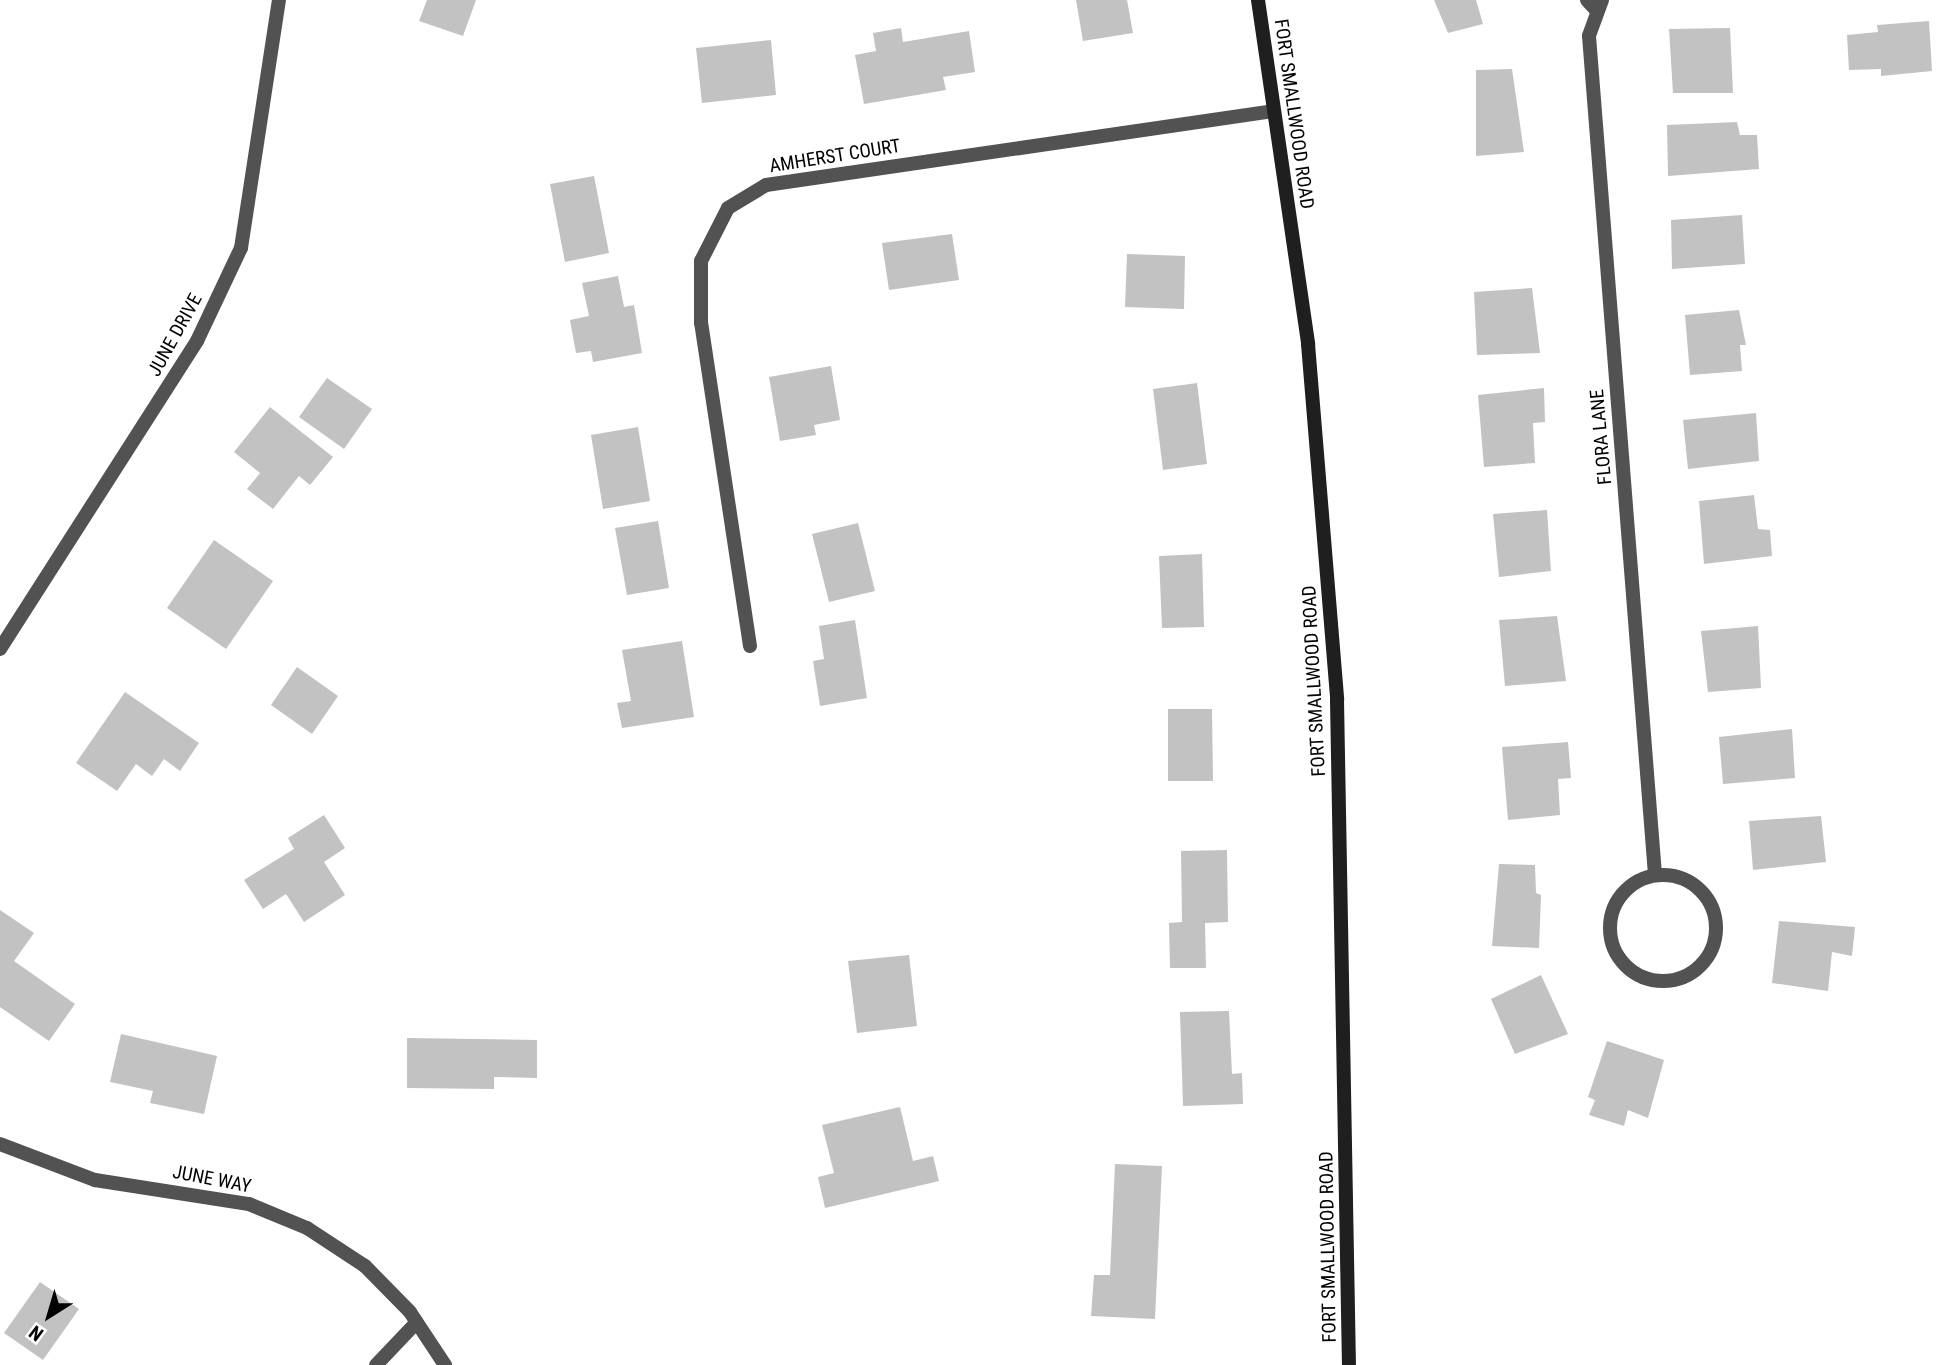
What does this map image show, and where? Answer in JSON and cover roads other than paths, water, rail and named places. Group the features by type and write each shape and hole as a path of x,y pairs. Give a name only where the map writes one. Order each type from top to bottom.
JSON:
{"main road":[{"name":"FORT SMALLWOOD ROAD","path":"1258,0 1308,344 1337,699 1349,1365"}],"street":[{"name":"JUNE DRIVE","path":"0,649 197,341 241,248 279,0"},
{"name":"FLORA LANE","path":"1594,3 1588,36 1654,874"},
{"name":"AMHERST COURT","path":"750,646 701,323 701,261 728,208 766,185 1274,111"},
{"path":"1654,874 1696,886 1713,909 1713,949 1699,968 1678,980 1635,974 1611,945 1610,915 1618,897 1654,874"},
{"name":"JUNE WAY","path":"0,1144 95,1180 248,1204 307,1228 365,1266 417,1322 445,1365"},
{"path":"376,1365 417,1322"}]}
